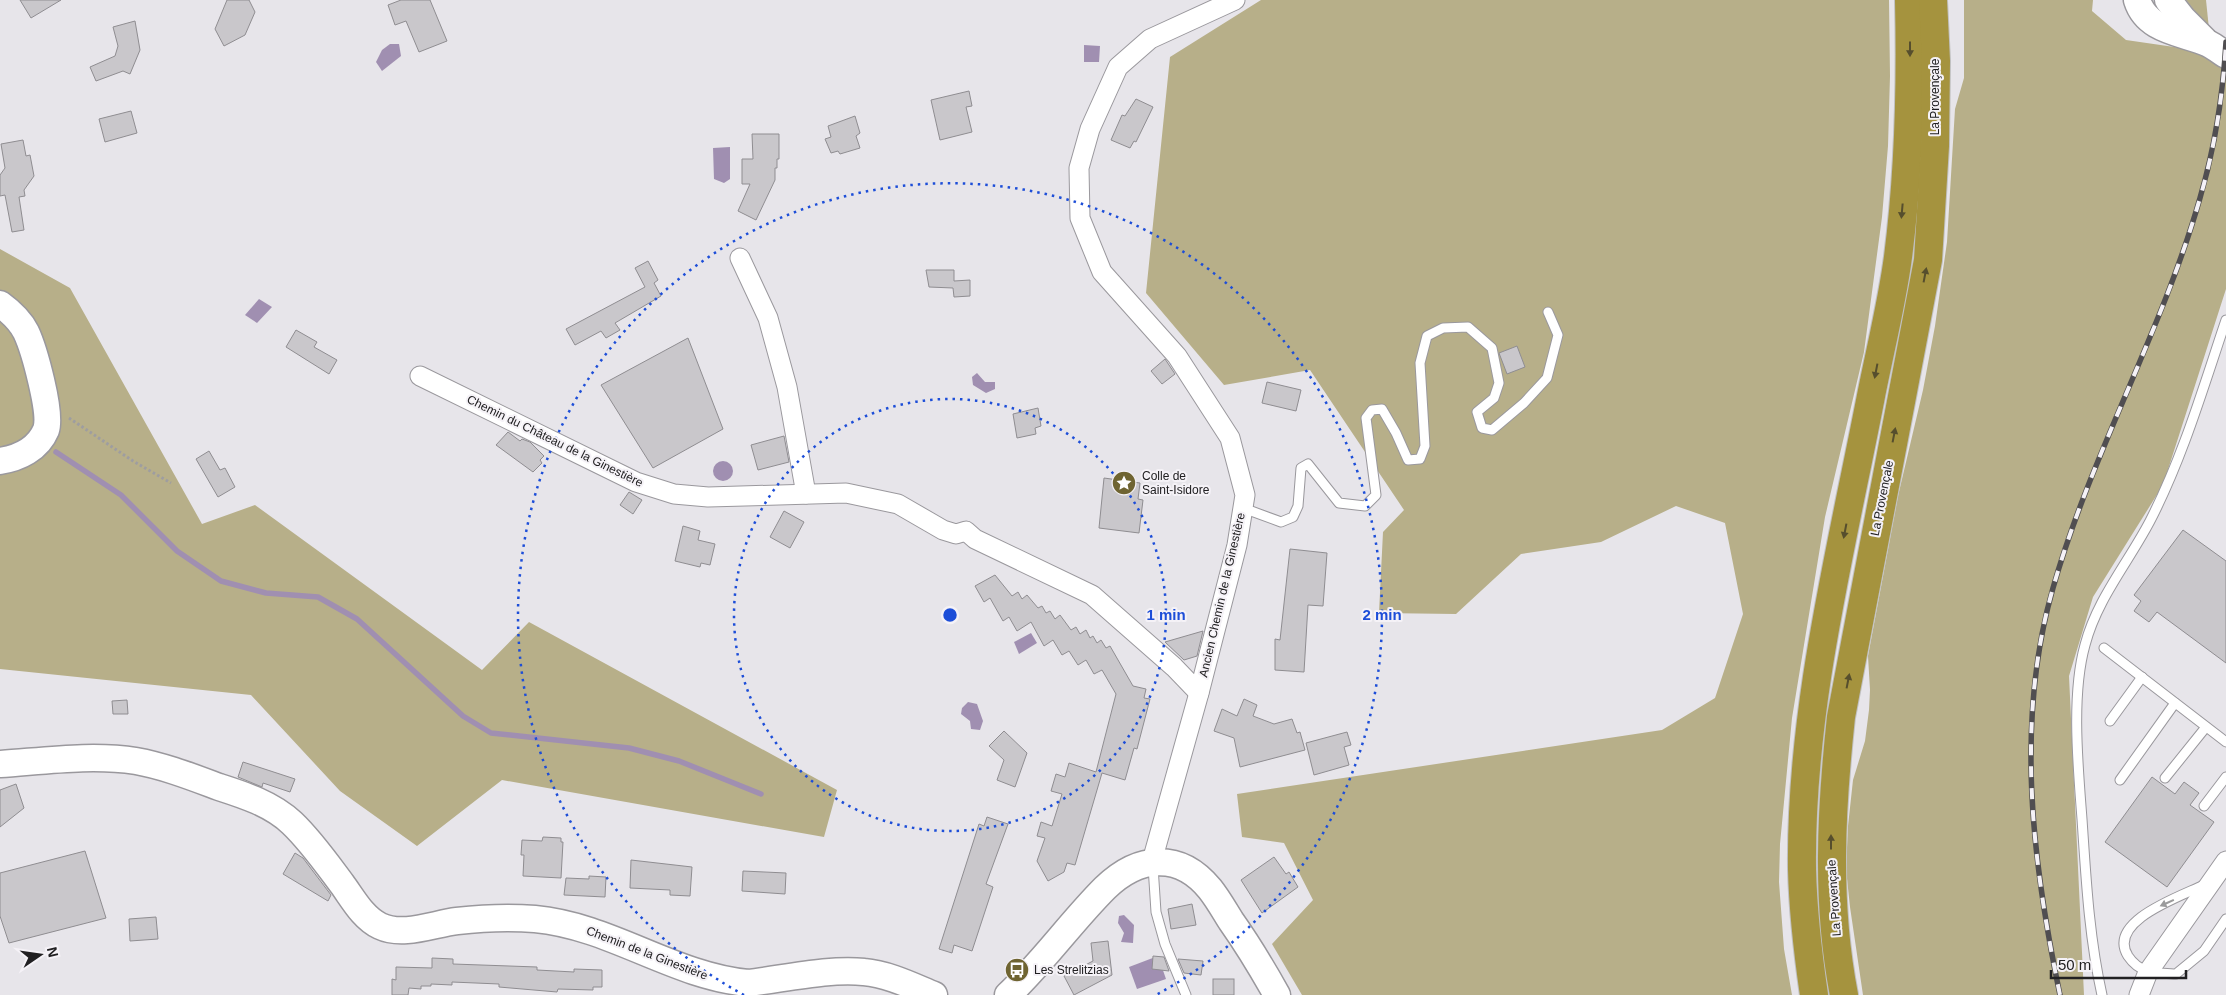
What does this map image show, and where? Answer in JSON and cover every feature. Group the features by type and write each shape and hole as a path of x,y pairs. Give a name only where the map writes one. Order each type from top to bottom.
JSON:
{"highway":[{"name":"La Provençale","path":"1814,995 1808,954 1802,870 1806,783 1816,691 1828,618 1898,259 1909,139 1908,0"},
{"name":"La Provençale","path":"1844,995 1834,924 1831,881 1831,832 1835,773 1841,717 1928,260 1935,146 1936,61 1933,0"}],"street":[{"name":"Ancien Chemin de la Ginestière","path":"1152,861 1199,693 1237,545 1245,495 1230,438 1177,356 1102,272 1080,218 1080,168 1090,129 1118,67 1150,39 1231,4 1235,0"},
{"path":"2137,0 2145,16 2157,26 2217,49"},
{"path":"2168,0 2183,19 2217,49"},
{"path":"740,258 768,318 787,387 806,494"},
{"path":"0,304 12,312 26,331 34,355 47,411 46,429 38,444 16,458 0,461"},
{"name":"Chemin du Château de la Ginestière","path":"420,376 636,482 674,494 708,497 846,493 898,504 942,530 956,534 966,531 975,539 1092,595 1174,667 1199,693"},
{"name":"Chemin de la Ginestière","path":"0,764 109,758 137,761 164,768 250,797 292,823 327,864 370,921 383,928 399,931 456,921 492,918 536,919 579,927 707,976 733,982 748,983 837,972 864,972 894,979 934,995"},
{"path":"1008,995 1105,888 1124,871 1152,861 1185,868 1197,876 1210,889 1254,954 1277,995"},
{"path":"2139,995 2148,972 2226,861"}],"lane":[{"path":"1243,508 1281,522 1293,518 1298,506 1301,468 1308,464 1339,503 1365,506 1376,495 1366,418 1372,410 1382,409 1396,433 1408,460 1420,459 1426,446 1420,363 1428,336 1443,328 1468,327 1492,348 1499,383 1494,398 1477,412 1482,428 1492,430 1524,403 1548,378 1558,335 1548,312"},
{"path":"2102,995 2090,932 2078,767 2079,689 2084,646 2101,602 2149,523 2166,487 2185,442 2226,320"},
{"path":"2104,648 2226,742"},
{"path":"2110,721 2142,677"},
{"path":"2120,780 2175,703"},
{"path":"2165,778 2206,727"},
{"path":"2204,806 2226,776"},
{"path":"1152,861 1156,912 1165,944 1186,995"},
{"path":"2211,881 2145,914 2134,922 2125,942 2126,954 2136,967 2148,972 2176,974 2204,951 2226,919"}],"path":[{"path":"47,411 66,415 133,461 171,483"}],"shaded area":[{"path":"1261,0 1889,0 1890,76 1888,146 1882,217 1864,352 1825,517 1792,718 1780,844 1779,882 1784,949 1792,995 1302,995 1272,944 1313,900 1284,843 1242,837 1237,794 1662,730 1715,698 1743,614 1725,523 1676,506 1601,542 1521,554 1456,614 1379,613 1383,532 1404,510 1310,370 1224,385 1146,293 1170,57"},
{"path":"1964,0 2093,0 2092,11 2126,40 2195,50 2226,67 2226,289 2163,485 2093,597 2069,676 2084,995 1863,995 1850,907 1846,869 1848,826 1853,780 1865,741 1869,710 1868,656 1898,496 1923,390 1935,326 1947,242 1955,109 1964,78"},
{"path":"2186,0 2206,0 2209,29"},
{"path":"390,44 399,44 401,56 382,71 376,62 382,50"},
{"path":"1084,45 1100,46 1099,62 1084,62"},
{"path":"730,147 730,179 724,183 714,179 713,148"},
{"path":"0,249 70,288 202,524 255,505 482,670 529,622 837,790 824,837 502,780 417,846 340,791 251,695 0,669"},
{"path":"259,299 272,307 257,323 245,315"},
{"path":"977,373 985,382 995,382 995,389 986,393 973,385 972,377"},
{"path":"723,461 730,464 733,471 730,478 723,481 716,478 713,471 716,464"},
{"path":"1031,633 1037,643 1019,654 1014,642"},
{"path":"968,702 977,704 983,721 980,730 971,729 970,721 961,714 962,708"},
{"path":"1124,915 1134,925 1133,943 1121,942 1124,933 1118,923 1119,916"},
{"path":"1158,956 1166,979 1137,989 1129,967"}],"building":[{"path":"20,0 61,0 31,18"},
{"path":"227,0 249,0 255,12 245,35 224,46 215,29"},
{"path":"401,0 430,0 447,41 419,52 406,21 395,25 388,5"},
{"path":"135,21 140,50 130,74 123,71 96,81 90,67 115,56 118,46 113,27"},
{"path":"969,91 972,106 966,107 972,132 940,140 931,100"},
{"path":"1136,99 1153,107 1136,142 1134,141 1130,148 1111,140 1122,115 1125,116"},
{"path":"131,111 137,133 105,142 99,119"},
{"path":"855,116 860,133 856,136 860,148 840,154 838,151 831,153 825,139 831,137 828,126"},
{"path":"752,134 779,134 779,159 777,159 777,168 775,168 775,180 756,220 738,211 750,184 742,184 742,159 753,159"},
{"path":"23,140 26,156 30,155 34,176 24,190 25,196 19,197 24,230 12,232 5,195 0,196 0,175 5,168 1,144"},
{"path":"648,261 658,280 654,283 661,296 615,323 620,330 606,338 601,331 575,345 566,329 645,287 635,268"},
{"path":"926,270 954,270 954,281 970,280 970,296 954,297 953,288 929,287"},
{"path":"296,330 317,342 314,347 337,360 329,374 286,347"},
{"path":"688,338 723,429 653,468 601,385"},
{"path":"1517,346 1525,367 1507,374 1499,353"},
{"path":"1165,359 1175,374 1162,384 1151,371"},
{"path":"1267,382 1301,390 1296,411 1262,403"},
{"path":"1038,408 1041,426 1035,428 1036,434 1017,438 1013,414"},
{"path":"508,432 520,441 522,439 530,442 544,456 540,460 542,463 533,472 496,445"},
{"path":"784,436 789,462 758,470 751,445"},
{"path":"209,451 220,470 225,468 235,487 218,497 196,459"},
{"path":"1104,478 1140,483 1138,499 1143,500 1139,533 1099,528"},
{"path":"629,492 642,500 633,514 620,505"},
{"path":"784,511 804,522 790,548 770,537"},
{"path":"683,526 700,531 698,540 715,544 710,565 701,563 700,567 675,561"},
{"path":"2183,530 2226,561 2226,663 2157,612 2149,622 2134,611 2141,601 2134,595"},
{"path":"1290,549 1327,553 1323,606 1308,605 1304,672 1275,670 1275,639 1280,640"},
{"path":"995,575 1012,596 1018,592 1022,599 1027,595 1038,608 1042,606 1046,613 1050,611 1055,619 1060,615 1071,630 1076,627 1080,634 1086,630 1090,638 1093,636 1097,643 1101,640 1106,648 1110,646 1133,686 1146,689 1144,698 1150,699 1137,749 1134,748 1125,780 1102,773 1075,865 1067,863 1064,872 1048,881 1037,861 1045,838 1037,836 1041,822 1052,826 1062,794 1051,791 1056,774 1065,777 1069,763 1096,772 1116,694 1102,670 1094,674 1086,660 1078,665 1069,651 1062,655 1053,640 1044,646 1031,622 1017,631 1009,617 1003,621 990,598 984,602 975,586"},
{"path":"1203,631 1197,656 1184,660 1165,642"},
{"path":"1244,699 1257,705 1253,716 1274,724 1292,719 1297,733 1300,732 1305,750 1240,767 1234,738 1214,731 1222,709 1237,716"},
{"path":"127,700 128,714 113,714 112,701"},
{"path":"1004,731 1027,753 1015,787 997,780 1004,760 989,746"},
{"path":"1347,732 1351,745 1344,747 1349,765 1314,775 1306,743"},
{"path":"243,762 295,779 290,792 263,783 262,787 238,777"},
{"path":"2152,777 2175,794 2184,782 2199,793 2190,805 2214,822 2167,887 2105,842"},
{"path":"16,784 24,808 0,827 0,790"},
{"path":"987,817 1008,824 986,884 993,887 972,951 954,945 952,953 939,949 979,824 984,826"},
{"path":"543,837 561,838 561,842 563,842 561,878 523,876 524,855 521,855 522,840 542,841"},
{"path":"85,851 106,918 9,943 0,916 0,873"},
{"path":"295,853 303,858 331,895 328,901 283,874"},
{"path":"1274,857 1286,874 1289,872 1298,887 1262,913 1241,880"},
{"path":"631,860 692,867 690,896 670,895 670,890 630,888"},
{"path":"743,871 786,873 785,894 742,891"},
{"path":"589,876 606,877 605,897 564,895 566,878 589,879"},
{"path":"1192,904 1196,925 1171,929 1168,909"},
{"path":"156,917 158,939 130,941 129,919"},
{"path":"1108,941 1112,975 1074,995 1064,976 1093,961 1091,943"},
{"path":"1153,956 1164,957 1169,971 1152,969"},
{"path":"432,958 453,959 453,964 537,967 537,970 574,972 574,969 602,970 602,987 593,987 593,990 558,989 557,992 499,987 499,984 452,982 452,985 431,984 431,986 421,986 421,989 409,988 408,995 392,995 392,979 396,980 396,967 432,968"},
{"path":"1178,959 1203,961 1201,975 1184,973"},
{"path":"1213,979 1234,979 1234,995 1213,995"}],"waterway":[{"path":"56,452 121,495 177,551 221,581 266,593 318,597 357,619 463,716 491,733 629,748 679,761 761,794"}],"railway":[{"path":"2060,995 2042,894 2035,842 2032,791 2031,740 2034,689 2041,638 2053,588 2069,538 2106,441 2166,297 2200,198 2218,121 2226,42"}],"place":[{"name":"Colle de Saint-Isidore","path":"1124,483"},
{"name":"Les Strelitzias","path":"1017,970"}]}
